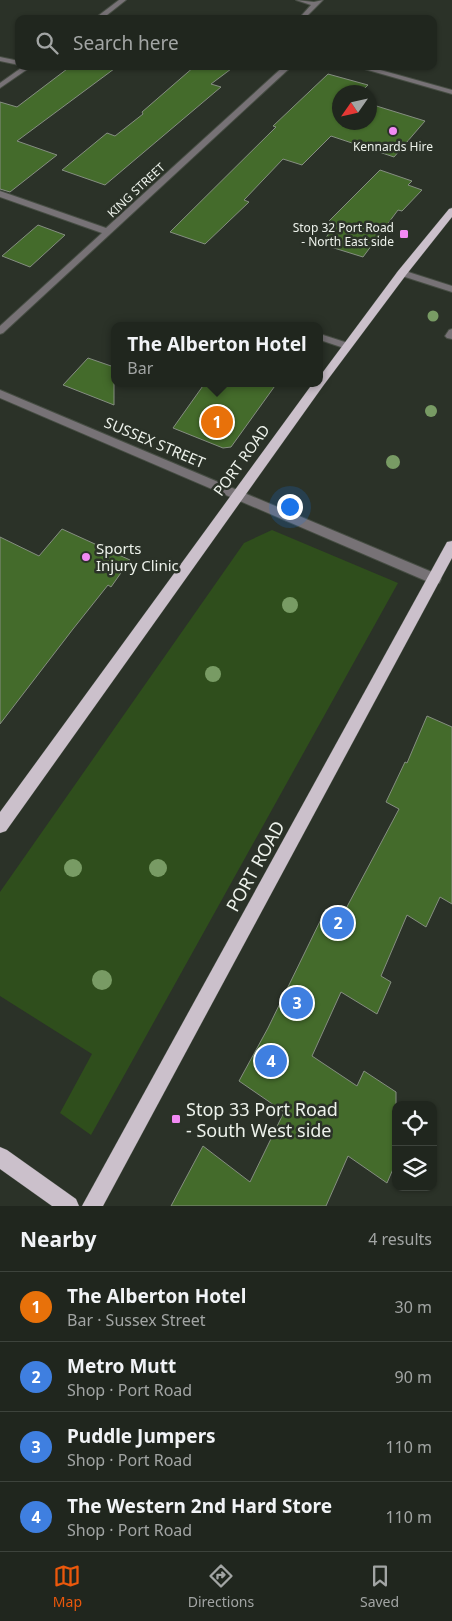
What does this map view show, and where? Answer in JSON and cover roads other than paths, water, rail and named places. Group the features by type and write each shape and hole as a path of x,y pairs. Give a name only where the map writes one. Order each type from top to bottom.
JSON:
{"highway":[{"name":"PORT ROAD","path":"323,378 402,273 452,211"},
{"name":"PORT ROAD","path":"0,825 316,387"},
{"name":"PORT ROAD","path":"92,1206 452,546"},
{"path":"0,1157 69,1206"}],"street":[{"path":"102,15 123,0"},
{"path":"299,0 318,2"},
{"path":"306,15 318,2"},
{"path":"0,58 15,62"},
{"path":"0,86 23,70"},
{"name":"KING STREET","path":"0,331 285,70"},
{"path":"372,70 452,92"},
{"path":"0,194 108,232"},
{"path":"402,273 452,289"},
{"path":"323,338 347,346"},
{"name":"SUSSEX STREET","path":"0,394 435,579"}],"place":[{"name":"Kennards Hire","path":"393,131"},
{"name":"Stop 32 Port Road - North East side","path":"404,234"},
{"name":"The Alberton Hotel","path":"217,422"},
{"name":"Sports Injury Clinic","path":"86,557"},
{"name":"Metro Mutt","path":"338,923"},
{"name":"Puddle Jumpers","path":"297,1003"},
{"name":"The Western 2nd Hard Store","path":"271,1061"},
{"name":"Stop 33 Port Road - South West side","path":"176,1119"}]}
